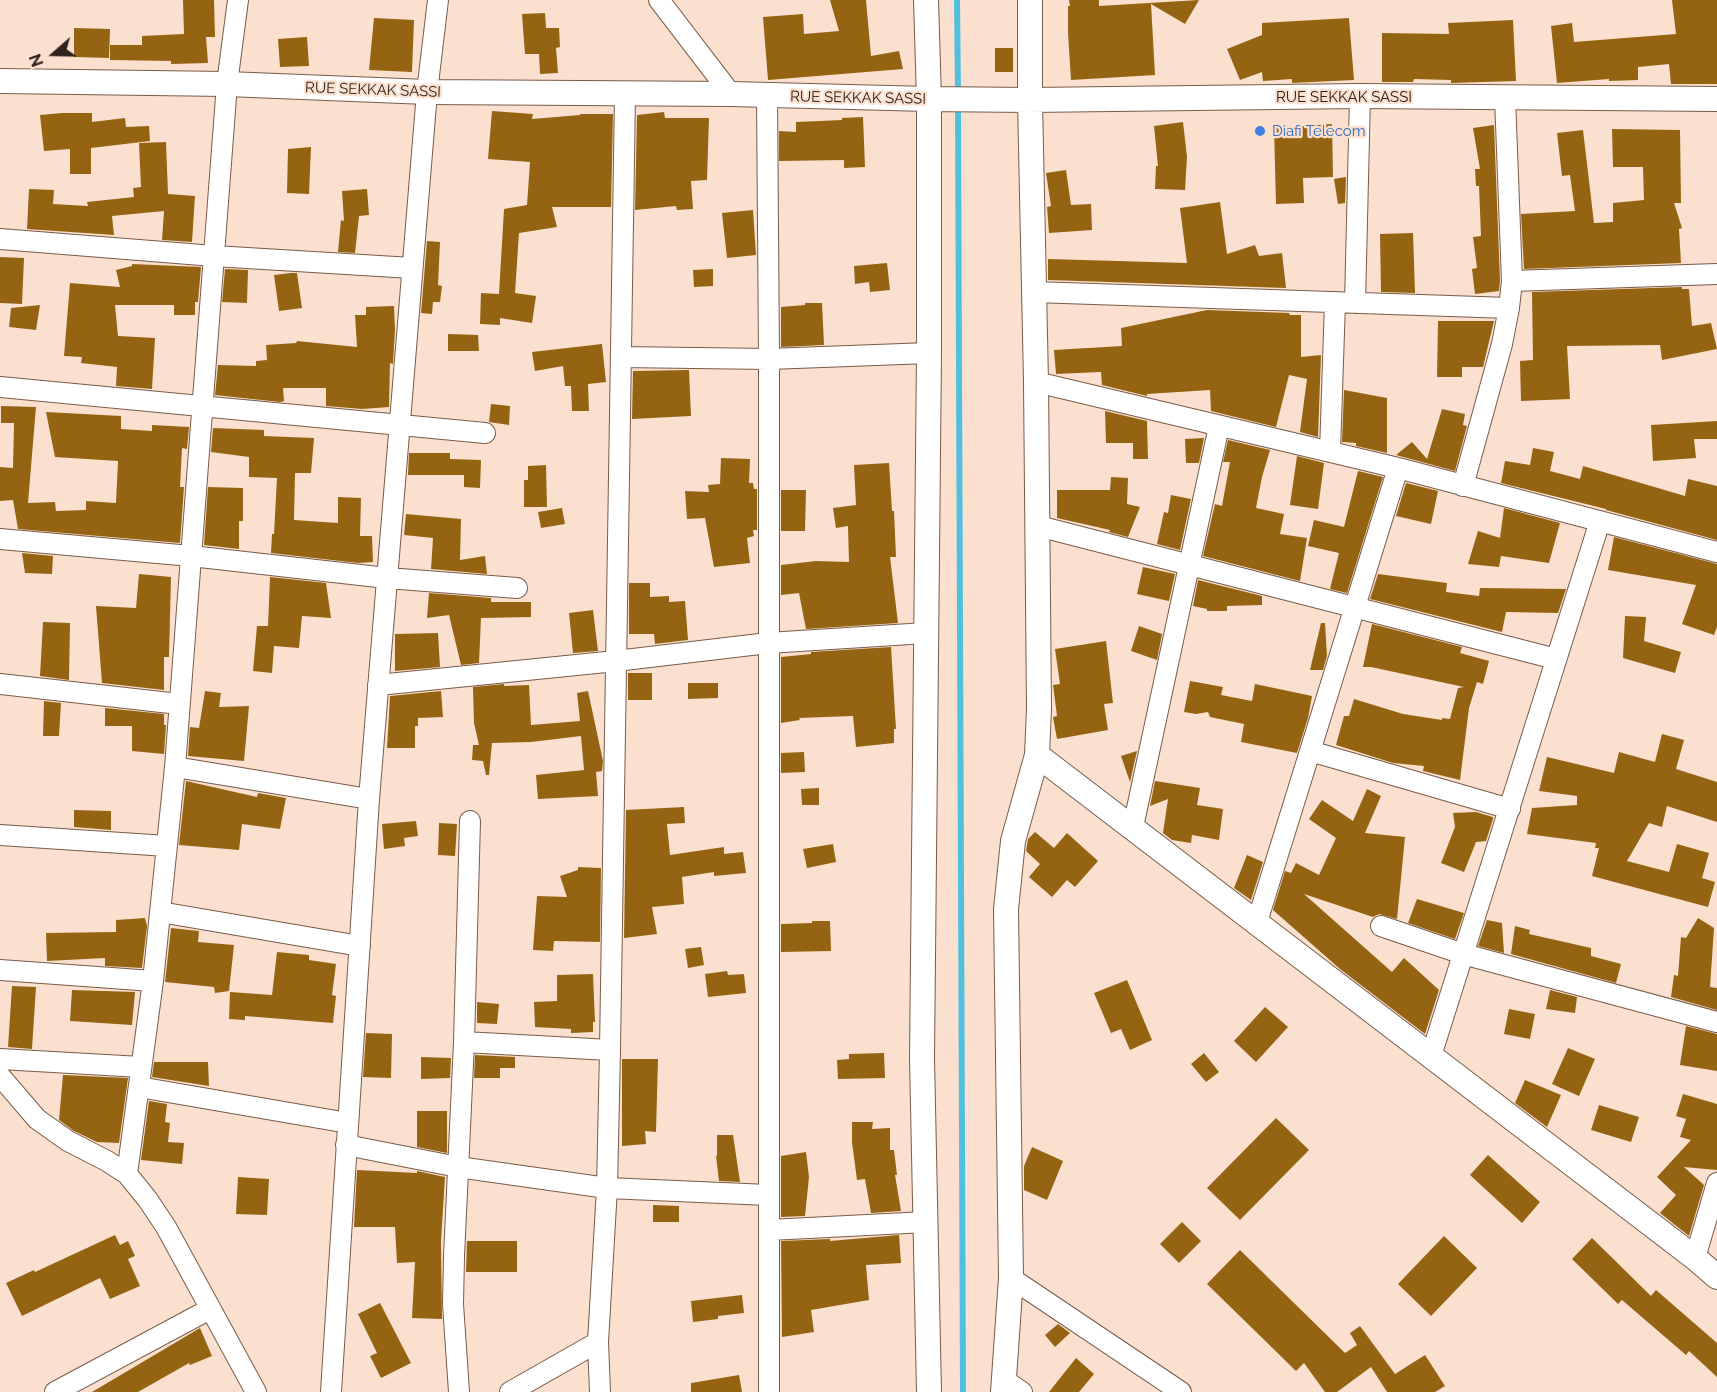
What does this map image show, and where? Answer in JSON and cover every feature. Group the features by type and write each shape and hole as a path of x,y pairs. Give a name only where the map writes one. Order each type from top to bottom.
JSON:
{"street":[{"path":"127,1174 153,981 175,767 227,84 238,0"},
{"path":"331,1392 369,799 427,92 438,0"},
{"path":"658,0 731,94"},
{"path":"926,0 929,99 929,353 922,1058 930,1392"},
{"path":"1009,1388 1011,1278 1006,909 1013,841 1037,755 1039,709 1030,0"},
{"name":"RUE SEKKAK SASSI","path":"0,81 227,84 427,92 731,94 929,99 1360,96 1717,99"},
{"path":"600,1392 598,1342 607,1188 610,1050 625,95"},
{"path":"767,96 769,1392"},
{"path":"1355,303 1360,96"},
{"path":"1462,486 1502,344 1512,281 1505,98"},
{"path":"0,239 214,256 412,268"},
{"path":"1512,281 1717,274"},
{"path":"1034,292 1509,308"},
{"path":"1330,452 1335,302"},
{"path":"621,357 769,358 929,353"},
{"path":"1036,382 1398,468 1717,552"},
{"path":"0,387 485,433"},
{"path":"1133,827 1219,426"},
{"path":"1257,922 1398,468"},
{"path":"1431,1056 1600,521"},
{"path":"1038,526 1556,659"},
{"path":"0,539 191,556 387,578 517,588"},
{"path":"378,685 768,643 926,633"},
{"path":"0,684 179,704"},
{"path":"1310,751 1510,809"},
{"path":"1037,755 1717,1277"},
{"path":"175,767 369,799"},
{"path":"459,1392 453,1304 470,820"},
{"path":"0,835 167,846"},
{"path":"160,912 360,946"},
{"path":"1382,926 1463,954 1717,1022"},
{"path":"0,970 153,981"},
{"path":"464,1042 610,1050"},
{"path":"0,1059 141,1067"},
{"path":"0,1076 37,1119 68,1141 127,1174 166,1227 256,1392"},
{"path":"139,1087 348,1123"},
{"path":"346,1145 458,1167 607,1188 768,1195"},
{"path":"1695,1258 1717,1183"},
{"path":"769,1230 926,1222"},
{"path":"1011,1278 1181,1392"},
{"path":"55,1392 210,1309"},
{"path":"510,1392 598,1342"}],"building":[{"path":"183,0 214,0 215,37 206,37 208,63 171,64 171,61 110,60 110,45 142,45 142,36 184,34"},
{"path":"830,0 866,0 871,56 899,51 903,69 768,80 763,17 803,14 804,34 839,31"},
{"path":"1069,0 1099,0 1099,6 1199,0 1185,24 1151,4 1155,75 1071,80 1068,33"},
{"path":"1672,0 1717,0 1717,84 1671,84 1669,64 1638,67 1638,80 1609,81 1609,79 1557,83 1551,26 1572,23 1574,42 1676,34"},
{"path":"545,13 546,28 559,28 560,47 556,48 558,73 540,74 539,54 525,54 522,14"},
{"path":"374,18 414,20 412,72 369,70"},
{"path":"1349,18 1354,80 1292,83 1292,79 1263,81 1262,72 1240,80 1227,49 1262,35 1262,23"},
{"path":"1513,20 1516,81 1451,83 1451,80 1414,79 1413,82 1382,82 1382,33 1449,34 1448,23"},
{"path":"74,28 110,29 109,58 74,57"},
{"path":"307,37 309,66 280,67 278,39"},
{"path":"995,48 1013,48 1013,72 995,72"},
{"path":"492,111 533,114 532,119 580,114 613,114 611,207 552,207 557,227 519,233 515,293 536,296 532,323 500,318 500,325 480,324 481,293 499,294 504,209 527,205 530,162 488,159"},
{"path":"664,112 665,118 709,118 707,180 691,181 693,209 677,210 676,206 635,210 637,115"},
{"path":"92,113 92,122 125,118 126,127 149,126 150,141 91,148 91,174 70,174 70,149 44,151 40,115"},
{"path":"863,117 865,167 844,168 844,160 779,161 779,131 796,132 796,122"},
{"path":"1183,122 1187,157 1185,190 1155,189 1156,166 1158,166 1154,126"},
{"path":"1332,124 1333,177 1303,178 1304,203 1276,204 1274,128"},
{"path":"1494,125 1499,291 1475,294 1472,269 1477,268 1473,237 1481,236 1479,186 1476,186 1475,169 1480,169 1473,128"},
{"path":"1612,129 1680,130 1681,203 1674,203 1682,228 1679,229 1681,263 1524,269 1521,214 1575,211 1570,175 1562,176 1557,133 1583,130 1594,223 1613,222 1613,203 1644,200 1643,167 1613,167"},
{"path":"166,142 168,194 195,196 192,242 162,240 164,211 112,216 114,235 27,229 29,189 54,190 53,204 88,206 87,202 134,197 133,188 141,187 139,143"},
{"path":"311,147 309,194 287,193 288,149"},
{"path":"1066,170 1071,205 1091,204 1092,230 1049,233 1047,207 1051,206 1046,173"},
{"path":"1346,177 1345,203 1338,204 1334,179"},
{"path":"367,189 369,215 359,216 355,253 338,252 341,220 344,221 342,191"},
{"path":"1220,202 1227,254 1255,245 1259,256 1282,253 1286,288 1048,280 1048,259 1187,263 1180,208"},
{"path":"753,210 756,255 727,258 722,213"},
{"path":"1413,233 1415,293 1381,292 1380,234"},
{"path":"427,241 440,242 438,285 442,286 440,302 433,302 432,314 421,313"},
{"path":"0,257 24,258 22,304 0,303"},
{"path":"887,263 890,290 870,292 869,282 855,284 854,266"},
{"path":"132,264 201,267 195,315 174,315 174,305 115,305 118,336 155,338 152,389 116,386 117,367 81,363 82,357 64,356 70,283 120,287 116,270 132,266"},
{"path":"225,269 248,270 247,303 222,302"},
{"path":"713,269 713,286 694,287 693,270"},
{"path":"297,273 302,308 279,311 274,275"},
{"path":"1682,287 1682,289 1689,289 1692,326 1711,323 1717,349 1662,360 1660,345 1567,346 1570,399 1521,401 1520,361 1533,360 1532,292"},
{"path":"805,303 822,303 824,345 781,347 781,307 805,305"},
{"path":"40,305 36,330 9,327 11,308"},
{"path":"394,306 395,330 393,364 390,363 389,407 362,409 326,406 326,388 283,388 284,401 280,402 215,395 218,365 256,366 256,361 267,360 266,345 296,343 297,341 357,347 355,315 366,315 366,307"},
{"path":"1207,310 1301,315 1301,357 1321,355 1318,437 1300,432 1307,379 1289,375 1276,427 1211,411 1210,390 1147,394 1147,396 1102,385 1101,372 1056,374 1054,350 1122,346 1121,328"},
{"path":"1438,321 1494,321 1483,367 1462,367 1462,377 1437,377"},
{"path":"448,334 478,335 479,351 448,351"},
{"path":"602,344 606,382 588,384 589,411 572,411 571,386 565,386 563,366 535,371 532,352"},
{"path":"689,370 691,416 632,419 633,371"},
{"path":"1344,390 1387,398 1387,453 1356,446 1356,443 1342,442"},
{"path":"491,404 510,406 509,425 489,422"},
{"path":"1,406 36,407 28,503 55,502 56,511 86,510 86,501 116,503 118,461 55,457 46,412 121,416 121,429 152,431 152,425 189,427 187,449 182,448 180,487 184,487 180,543 18,529 13,500 0,501 0,467 13,468 14,423 1,423"},
{"path":"1442,409 1465,414 1463,425 1467,426 1455,471 1396,455 1412,442 1427,459"},
{"path":"1105,411 1147,421 1148,459 1133,459 1133,443 1106,443"},
{"path":"1717,421 1717,439 1694,439 1696,458 1653,461 1651,425"},
{"path":"213,428 264,430 264,436 314,438 311,473 295,473 294,520 338,523 338,497 361,498 360,536 372,536 373,562 358,563 271,553 277,478 249,477 249,457 211,452"},
{"path":"1204,438 1199,463 1186,463 1185,439"},
{"path":"1228,440 1270,450 1256,508 1284,514 1280,534 1307,538 1300,581 1203,556 1215,504 1222,506 1230,462 1223,462"},
{"path":"1533,448 1554,452 1550,471 1580,479 1583,466 1685,496 1688,479 1717,486 1717,540 1501,483 1505,461 1530,465"},
{"path":"409,453 450,453 450,459 481,460 480,488 464,487 464,475 408,475"},
{"path":"1297,456 1324,463 1318,509 1290,505"},
{"path":"721,458 750,459 749,483 753,483 754,489 757,489 757,530 753,530 754,536 747,538 750,563 714,567 705,518 687,519 685,491 709,492 708,485 720,484"},
{"path":"889,463 896,557 890,557 898,623 806,629 799,593 781,595 781,565 816,561 849,562 848,526 836,528 833,508 856,505 854,465"},
{"path":"546,465 547,507 524,507 524,480 528,480 528,466"},
{"path":"1358,471 1383,477 1347,593 1330,589 1339,553 1308,546 1314,520 1344,527"},
{"path":"1111,477 1128,478 1127,504 1140,507 1128,537 1109,532 1110,530 1057,518 1057,490 1110,490"},
{"path":"1406,483 1438,491 1431,524 1396,516"},
{"path":"208,487 243,488 243,521 239,521 239,549 204,545"},
{"path":"781,490 806,490 805,531 781,531"},
{"path":"1171,495 1191,499 1180,550 1157,544 1164,512 1168,513"},
{"path":"562,508 565,524 541,528 538,512"},
{"path":"1504,508 1560,523 1549,563 1501,556 1499,567 1468,564 1478,531 1500,538"},
{"path":"406,514 461,519 460,560 485,556 487,574 431,569 433,538 404,535"},
{"path":"1614,537 1717,564 1717,627 1714,635 1682,624 1696,585 1608,570"},
{"path":"22,553 53,556 52,574 25,573"},
{"path":"1143,567 1175,574 1169,601 1137,594"},
{"path":"139,574 171,577 169,657 164,657 164,690 102,683 96,606 136,608"},
{"path":"1378,574 1447,583 1446,592 1479,596 1480,588 1566,589 1558,613 1506,612 1502,632 1370,599"},
{"path":"270,577 326,583 331,618 302,616 299,648 274,646 272,673 253,671 257,626 268,626"},
{"path":"1198,580 1262,596 1262,605 1227,606 1227,611 1207,611 1207,609 1193,606"},
{"path":"629,583 650,583 650,597 669,596 669,602 685,601 688,640 655,644 654,634 629,634"},
{"path":"429,593 491,598 491,602 531,602 531,617 481,618 479,663 461,665 449,615 427,618"},
{"path":"593,610 598,651 573,653 569,613"},
{"path":"1625,616 1646,617 1644,641 1681,652 1675,673 1623,658"},
{"path":"43,622 70,623 69,680 40,676"},
{"path":"1321,623 1325,623 1327,656 1323,670 1310,670"},
{"path":"1372,624 1462,647 1460,653 1489,661 1483,684 1477,682 1469,708 1460,780 1423,771 1424,766 1393,763 1336,745 1344,716 1349,716 1354,699 1403,714 1442,720 1442,718 1450,719 1458,688 1464,687 1363,667"},
{"path":"1139,626 1162,634 1157,660 1131,651"},
{"path":"438,633 440,667 395,671 395,634"},
{"path":"1106,641 1113,703 1104,704 1108,730 1057,739 1053,717 1057,716 1053,685 1060,684 1055,649"},
{"path":"891,647 896,729 894,729 894,743 856,747 853,716 799,718 800,720 781,723 781,657 811,654 811,652"},
{"path":"628,673 652,673 652,700 628,700"},
{"path":"1190,681 1223,687 1221,695 1252,701 1255,684 1312,696 1297,753 1241,742 1244,724 1210,717 1208,712 1196,714 1184,712"},
{"path":"688,683 718,683 718,698 688,699"},
{"path":"504,684 504,686 529,685 531,725 580,721 577,693 588,691 603,761 602,771 596,772 598,796 538,799 536,775 584,770 581,736 531,742 492,743 489,775 486,775 483,761 472,760 473,745 479,745 474,723 473,687"},
{"path":"205,691 221,693 219,707 249,706 244,761 188,756 190,727 199,728"},
{"path":"441,691 443,717 418,718 418,726 415,726 415,748 387,748 390,696"},
{"path":"44,701 61,703 59,736 43,736"},
{"path":"105,708 164,714 164,725 166,725 164,754 132,751 132,726 105,726"},
{"path":"1662,734 1684,740 1676,769 1717,782 1717,822 1667,806 1662,827 1649,823 1627,861 1669,872 1677,844 1709,853 1702,878 1715,882 1708,907 1592,876 1599,848 1595,848 1596,843 1527,834 1532,808 1577,805 1577,796 1539,791 1547,757 1614,773 1619,752 1655,762"},
{"path":"1137,751 1130,782 1121,756"},
{"path":"804,752 805,772 781,773 781,753"},
{"path":"186,781 257,797 258,793 286,798 280,829 242,824 239,850 179,845"},
{"path":"1155,781 1200,788 1197,805 1223,809 1219,840 1192,835 1191,843 1172,840 1163,833 1168,799 1150,806"},
{"path":"819,788 819,805 802,805 801,789"},
{"path":"1367,789 1381,796 1365,833 1405,837 1397,919 1379,914 1373,917 1304,894 1392,972 1404,958 1439,990 1425,1034 1340,969 1273,910 1285,871 1291,873 1296,863 1319,875 1336,838 1309,819 1322,800 1353,821"},
{"path":"684,807 685,823 667,824 670,855 724,847 724,854 743,852 746,873 714,876 714,872 682,877 684,904 652,907 657,934 624,938 626,810"},
{"path":"74,810 111,811 111,830 74,827"},
{"path":"1476,812 1493,817 1486,841 1476,842 1464,872 1441,863 1455,827 1453,813"},
{"path":"416,821 418,836 404,838 405,846 384,849 382,824"},
{"path":"439,823 457,824 455,856 438,855"},
{"path":"1035,832 1054,848 1067,833 1098,861 1075,887 1067,880 1052,897 1029,877 1040,864 1026,851 1028,839"},
{"path":"833,844 836,862 807,868 803,849"},
{"path":"1247,855 1263,862 1251,900 1234,888"},
{"path":"578,867 601,868 600,942 554,941 553,951 533,950 537,896 567,897 560,876 578,870"},
{"path":"1417,899 1464,913 1455,939 1408,923"},
{"path":"145,918 147,926 142,968 105,966 105,958 47,961 46,933 116,932 116,920"},
{"path":"1698,918 1714,928 1710,987 1717,988 1717,1010 1671,997 1674,975 1678,976 1681,937 1686,938"},
{"path":"1487,920 1502,923 1504,953 1478,946"},
{"path":"812,921 830,921 831,951 781,952 781,924 812,923"},
{"path":"1515,926 1530,930 1529,934 1591,948 1591,956 1621,964 1616,983 1511,954"},
{"path":"171,928 199,931 198,942 234,945 229,991 215,993 214,987 165,982"},
{"path":"701,947 704,965 688,968 685,949"},
{"path":"277,952 309,955 309,960 336,964 332,995 336,996 333,1023 245,1016 245,1020 229,1019 230,992 272,995"},
{"path":"727,971 728,975 744,974 746,993 708,997 705,974"},
{"path":"593,974 595,1022 593,1022 593,1032 571,1033 571,1029 535,1027 534,1002 557,1001 557,975"},
{"path":"1127,980 1152,1040 1130,1050 1121,1029 1111,1033 1094,993"},
{"path":"12,986 36,987 32,1049 8,1047"},
{"path":"72,990 135,992 132,1025 70,1021"},
{"path":"1550,990 1577,997 1575,1013 1546,1009"},
{"path":"477,1002 499,1004 497,1024 477,1023"},
{"path":"1265,1007 1288,1027 1256,1062 1234,1041"},
{"path":"1509,1009 1535,1014 1530,1039 1504,1034"},
{"path":"1686,1026 1717,1034 1717,1071 1680,1065"},
{"path":"366,1033 392,1034 391,1078 363,1077"},
{"path":"1568,1048 1595,1059 1579,1096 1552,1084"},
{"path":"884,1053 885,1078 838,1079 837,1060 849,1059 849,1054"},
{"path":"1204,1053 1219,1072 1206,1082 1191,1064"},
{"path":"475,1055 515,1057 515,1068 500,1068 500,1078 474,1078"},
{"path":"421,1057 451,1058 450,1078 421,1079"},
{"path":"622,1059 658,1059 656,1132 645,1131 646,1144 622,1146"},
{"path":"154,1062 208,1062 209,1086 152,1077"},
{"path":"63,1075 128,1078 119,1143 97,1142 74,1131 59,1120"},
{"path":"1525,1080 1561,1095 1547,1127 1515,1103"},
{"path":"1683,1094 1717,1104 1717,1170 1684,1167 1704,1185 1689,1236 1660,1213 1676,1195 1657,1177 1691,1140 1680,1137 1686,1119 1676,1116"},
{"path":"149,1101 167,1104 165,1122 170,1123 168,1142 184,1143 182,1164 141,1160"},
{"path":"1599,1105 1639,1117 1631,1142 1591,1130"},
{"path":"417,1111 447,1111 447,1153 417,1147"},
{"path":"1276,1118 1309,1150 1240,1220 1207,1188"},
{"path":"852,1122 873,1122 872,1129 890,1128 890,1150 894,1150 897,1175 895,1175 901,1211 871,1213 865,1179 857,1180"},
{"path":"717,1135 733,1135 740,1182 719,1181 716,1156"},
{"path":"1032,1147 1063,1161 1047,1200 1024,1190 1024,1166"},
{"path":"806,1152 809,1177 805,1216 781,1217 781,1156"},
{"path":"1488,1155 1540,1202 1522,1223 1470,1175"},
{"path":"357,1170 417,1173 417,1171 445,1177 441,1241 442,1319 412,1318 415,1262 397,1263 395,1227 354,1227"},
{"path":"238,1177 269,1179 267,1215 236,1214"},
{"path":"653,1205 679,1206 679,1222 653,1222"},
{"path":"1182,1222 1201,1241 1179,1263 1160,1244"},
{"path":"115,1235 120,1245 128,1241 135,1256 128,1259 140,1286 110,1299 100,1278 22,1316 6,1283"},
{"path":"899,1235 901,1263 866,1265 869,1300 811,1310 814,1332 782,1337 781,1241 830,1239 830,1241"},
{"path":"1444,1236 1477,1268 1431,1316 1398,1284"},
{"path":"1592,1238 1651,1296 1656,1290 1717,1343 1717,1377 1689,1351 1686,1355 1622,1300 1618,1304 1572,1259"},
{"path":"467,1241 517,1241 517,1272 466,1272"},
{"path":"1240,1250 1345,1353 1357,1345 1350,1333 1360,1326 1395,1374 1425,1355 1445,1386 1435,1392 1387,1392 1371,1367 1337,1392 1325,1392 1304,1363 1296,1371 1207,1284"},
{"path":"742,1295 744,1313 693,1322 691,1301"},
{"path":"380,1303 411,1363 381,1378 370,1356 377,1353 358,1314"},
{"path":"1058,1324 1070,1333 1055,1347 1045,1335"},
{"path":"200,1328 212,1356 190,1365 189,1363 138,1392 92,1392"},
{"path":"1076,1358 1094,1374 1079,1392 1049,1392"},
{"path":"739,1375 742,1392 691,1392 691,1383"}],"waterway":[{"path":"957,0 958,95"},
{"path":"958,106 963,1392"}],"place":[{"name":"Diafi Telecom","path":"1260,131"}]}
